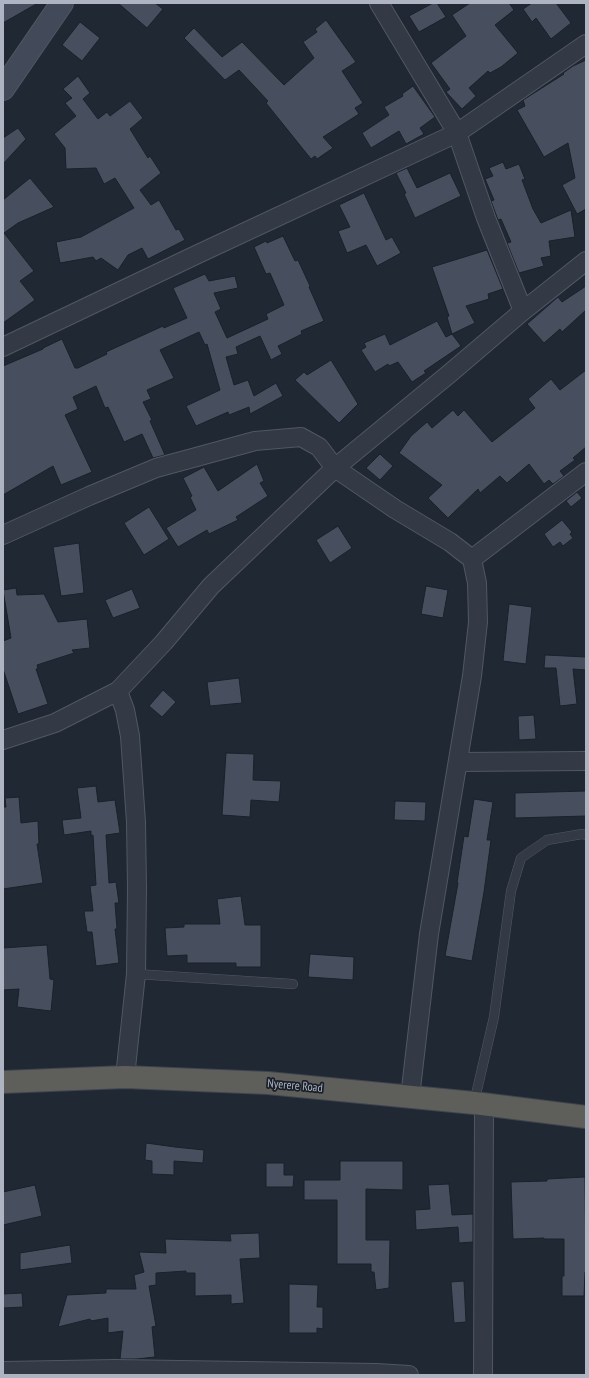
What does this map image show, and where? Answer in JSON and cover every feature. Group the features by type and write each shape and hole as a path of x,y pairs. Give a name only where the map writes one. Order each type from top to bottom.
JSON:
{"highway":[{"name":"Nyerere Road","path":"3,1082 125,1077 268,1083 479,1104 586,1117"}],"main road":[{"path":"3,89 62,3"}],"street":[{"path":"379,3 457,134 486,218 522,311"},
{"path":"3,347 198,254 457,134 586,44"},
{"path":"3,740 55,723 118,691 164,642 212,586 335,468 449,374 522,311 586,261"},
{"path":"3,535 89,496 156,468 255,440 301,436 319,447 335,468 395,509 450,542 472,559 478,583 478,622 472,676 429,934 410,1097"},
{"path":"472,559 586,472"},
{"path":"118,691 125,710 130,736 136,822 136,974 125,1077"},
{"path":"458,762 586,761"},
{"path":"479,1104 483,1375"},
{"path":"3,1371 115,1368 409,1375"}],"lane":[{"path":"479,1104 494,1017 511,891 521,858 547,840 582,834 586,835"},
{"path":"136,974 293,984"}],"building":[{"path":"3,3 38,3 3,23"},
{"path":"118,3 155,3 163,9 147,28"},
{"path":"433,3 437,3 446,17 419,32 409,16"},
{"path":"470,3 509,3 514,10 495,25 518,53 501,67 490,73 488,71 469,88 476,96 462,109 446,92 450,89 431,63 466,36 452,15"},
{"path":"532,3 556,3 571,23 551,39 536,18 532,22 523,9"},
{"path":"326,20 356,62 342,71 363,103 355,108 359,114 323,137 333,148 317,159 315,156 311,159 266,103 268,101 239,70 225,80 184,38 194,28 222,57 242,42 284,85 314,58 303,42 317,32 315,29"},
{"path":"80,22 100,38 82,61 62,45"},
{"path":"586,60 586,209 577,214 562,185 575,178 568,143 544,157 517,110 525,106 523,100 564,74 563,73 573,66"},
{"path":"78,76 90,93 83,99 98,119 107,112 110,116 130,101 143,118 130,129 148,158 150,156 161,173 140,190 151,205 159,200 176,230 179,229 185,240 148,259 142,248 128,255 118,270 101,258 96,261 93,257 60,263 56,242 81,237 134,208 115,178 104,184 96,168 66,169 65,148 54,134 76,116 65,103 72,98 63,89"},
{"path":"413,86 435,117 420,128 424,134 406,144 399,131 371,148 362,133 389,115 384,107 403,96 402,94"},
{"path":"18,128 26,139 3,164 3,138"},
{"path":"503,162 506,169 519,164 525,179 522,180 533,209 541,223 571,210 575,237 549,241 551,256 541,258 544,266 519,273 507,243 511,242 501,219 498,220 491,201 494,200 485,179 493,176 489,168"},
{"path":"407,168 417,188 450,173 461,196 415,218 404,194 406,193 396,173"},
{"path":"30,178 54,207 18,223 4,233 34,271 20,281 35,300 3,323 3,200"},
{"path":"364,193 386,240 392,237 401,253 377,266 366,245 347,253 338,231 350,227 339,205"},
{"path":"283,236 295,261 298,260 324,321 301,331 302,334 278,346 282,354 271,360 260,336 236,347 238,354 226,357 234,385 248,380 254,396 276,383 283,396 250,414 249,407 229,415 228,412 196,426 186,406 220,390 207,344 205,345 199,332 160,350 174,378 147,390 151,399 143,402 152,420 150,421 165,455 153,458 142,434 124,442 108,407 105,408 96,386 73,397 78,409 65,415 92,472 61,485 53,466 3,495 3,366 62,339 75,368 78,368 107,354 106,352 163,326 164,328 187,318 173,288 205,274 209,281 235,276 238,288 214,293 221,309 215,312 227,338 268,319 266,314 284,305 270,273 266,274 254,247 266,241 267,243"},
{"path":"487,250 503,289 488,294 489,299 466,306 475,323 452,334 447,317 449,316 432,267"},
{"path":"586,286 586,310 562,332 560,329 544,343 527,324 558,297 562,302"},
{"path":"437,321 446,337 452,334 461,346 424,371 426,373 412,382 398,362 389,366 388,364 375,372 361,350 366,347 364,343 385,334 390,345"},
{"path":"331,360 358,404 339,423 295,380 304,372 307,375"},
{"path":"586,370 586,447 573,458 575,460 560,471 564,476 553,484 549,480 544,484 529,464 507,483 500,476 480,493 478,489 448,518 428,498 442,485 399,453 411,436 427,422 432,428 453,410 458,416 464,410 492,442 535,408 528,399 551,379 560,390"},
{"path":"380,454 393,466 380,480 366,468"},
{"path":"257,464 264,481 260,483 268,496 236,517 238,520 209,534 207,530 178,547 166,528 196,510 190,497 192,496 183,478 204,467 218,491"},
{"path":"577,492 582,498 571,507 566,501"},
{"path":"149,507 169,539 144,555 124,523"},
{"path":"562,520 572,532 570,534 573,538 563,546 560,542 553,547 544,534"},
{"path":"338,526 352,548 330,563 316,540"},
{"path":"79,543 84,593 61,596 53,547"},
{"path":"426,586 448,590 443,618 421,614"},
{"path":"16,588 17,595 44,594 58,622 87,619 90,648 72,650 74,653 37,665 38,669 36,669 48,704 18,714 3,669 3,641 11,638 3,590"},
{"path":"132,589 140,608 113,618 105,600"},
{"path":"509,604 532,607 526,664 503,661"},
{"path":"545,655 586,657 586,670 573,669 577,704 560,706 556,668 544,668"},
{"path":"239,678 242,703 210,706 207,682"},
{"path":"163,690 176,702 162,717 149,706"},
{"path":"534,715 536,739 519,740 518,716"},
{"path":"226,753 254,754 253,780 281,781 279,802 251,800 250,817 222,815"},
{"path":"96,786 98,802 115,800 120,833 106,835 109,883 116,882 119,903 115,903 117,929 115,929 119,963 96,966 92,932 87,932 84,911 93,911 90,886 96,885 93,835 91,836 91,831 64,835 62,820 81,818 77,788"},
{"path":"586,791 586,816 515,818 515,793"},
{"path":"19,797 21,823 38,821 39,844 37,844 43,883 3,889 3,807 6,807 5,798"},
{"path":"474,799 493,802 487,840 491,840 472,961 445,956 458,883 464,836 468,837"},
{"path":"395,801 426,802 425,821 394,820"},
{"path":"241,896 245,925 261,925 261,967 236,967 236,963 187,963 187,955 167,956 165,928 184,927 184,924 220,924 217,899"},
{"path":"47,945 50,979 54,980 51,1011 17,1007 19,989 3,990 3,948"},
{"path":"310,954 354,957 353,980 308,977"},
{"path":"146,1143 204,1150 203,1163 174,1161 174,1175 152,1174 152,1161 145,1160"},
{"path":"340,1161 403,1161 403,1190 366,1189 366,1240 390,1240 389,1288 376,1290 374,1272 371,1272 371,1264 337,1264 337,1200 304,1200 304,1180 340,1180"},
{"path":"266,1163 284,1163 284,1175 294,1175 293,1187 266,1187"},
{"path":"585,1177 586,1272 584,1296 562,1296 562,1276 564,1276 564,1239 513,1239 511,1182 547,1181 547,1179"},
{"path":"449,1184 452,1215 473,1214 473,1242 459,1243 458,1227 416,1230 415,1210 430,1209 428,1185"},
{"path":"35,1185 42,1216 3,1225 3,1192"},
{"path":"259,1233 260,1258 240,1259 244,1303 231,1304 231,1295 195,1296 195,1273 186,1273 186,1271 156,1273 156,1285 149,1286 156,1326 152,1327 155,1357 120,1359 123,1331 108,1333 108,1318 91,1321 90,1319 58,1327 67,1295 106,1293 106,1289 136,1289 134,1275 144,1272 139,1252 166,1253 165,1239 231,1241 230,1234"},
{"path":"70,1245 72,1263 20,1270 20,1253"},
{"path":"464,1281 466,1322 454,1323 451,1282"},
{"path":"289,1284 318,1285 317,1307 323,1307 323,1329 317,1328 317,1333 289,1333"},
{"path":"22,1293 23,1307 3,1308 3,1294"}]}
